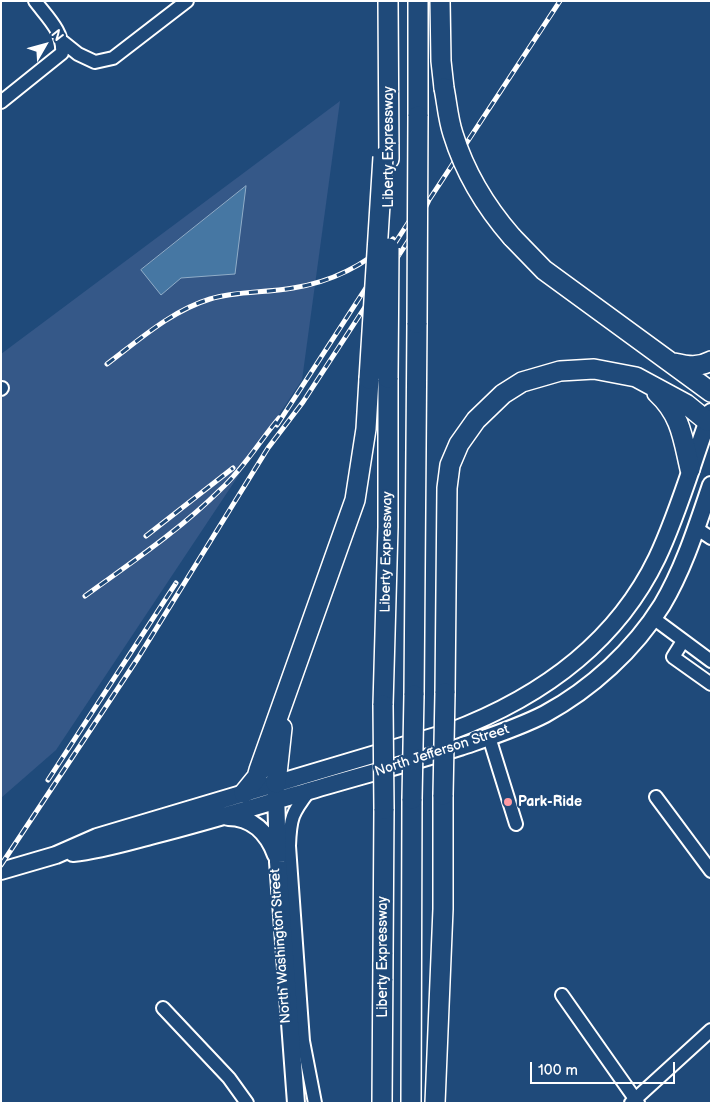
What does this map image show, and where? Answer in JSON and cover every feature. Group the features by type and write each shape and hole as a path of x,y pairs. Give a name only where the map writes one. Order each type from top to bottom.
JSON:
{"highway":[{"name":"Liberty Expressway","path":"382,1103 383,705 388,528 386,158 390,134 388,1"},
{"name":"Liberty Expressway","path":"411,1103 418,1"},
{"path":"440,1 441,60 452,132 466,168 480,195 498,221 544,270 711,392"},
{"path":"244,793 256,777 355,500 366,429 386,158"},
{"path":"671,362 690,367 699,366 711,361"},
{"path":"435,1103 442,909 447,488 450,465 459,444 476,420 503,394 522,382 560,371 594,368 636,377 710,418"},
{"path":"646,383 666,401 674,413 685,441 690,470"},
{"path":"276,792 285,697"}],"main road":[{"name":"North Jefferson Street","path":"56,855 97,850 216,820 276,792 483,719 524,697 561,672 606,633 640,588 664,543 710,418"},
{"name":"North Jefferson Street","path":"1,871 56,855 97,837 244,793 309,791 489,737 546,714 606,671 653,618 674,582 689,550 709,494"},
{"path":"276,792 278,862 296,1103"},
{"path":"216,820 237,818 255,824 268,838 278,862"}],"street":[{"path":"35,1 58,32 63,47 95,62 113,58 187,1"},
{"path":"1,102 63,47"},
{"path":"696,528 711,538"},
{"path":"653,618 711,661"},
{"path":"683,640 673,657 711,684"},
{"path":"489,737 516,824"},
{"name":"North Washington Street","path":"309,791 295,810 291,819 289,846 303,1041 315,1103"},
{"path":"656,797 711,871"},
{"path":"562,995 635,1101 711,1030"},
{"path":"163,1008 229,1078 247,1103"}],"shaded area":[{"path":"340,101 302,380 56,750 1,798 1,354"},
{"path":"246,186 235,274 181,278 161,295 141,270"}],"railway":[{"path":"1,865 138,658 268,448 303,402 414,232 429,200 560,1"},
{"path":"277,425 421,203"},
{"path":"107,364 156,327 196,304 220,296 282,290 334,277 371,257 393,239"},
{"path":"85,596 155,545 205,504 237,472 279,418"},
{"path":"146,536 233,468"},
{"path":"48,780 176,583"}],"place":[{"name":"Park-Ride","path":"508,802"}]}
